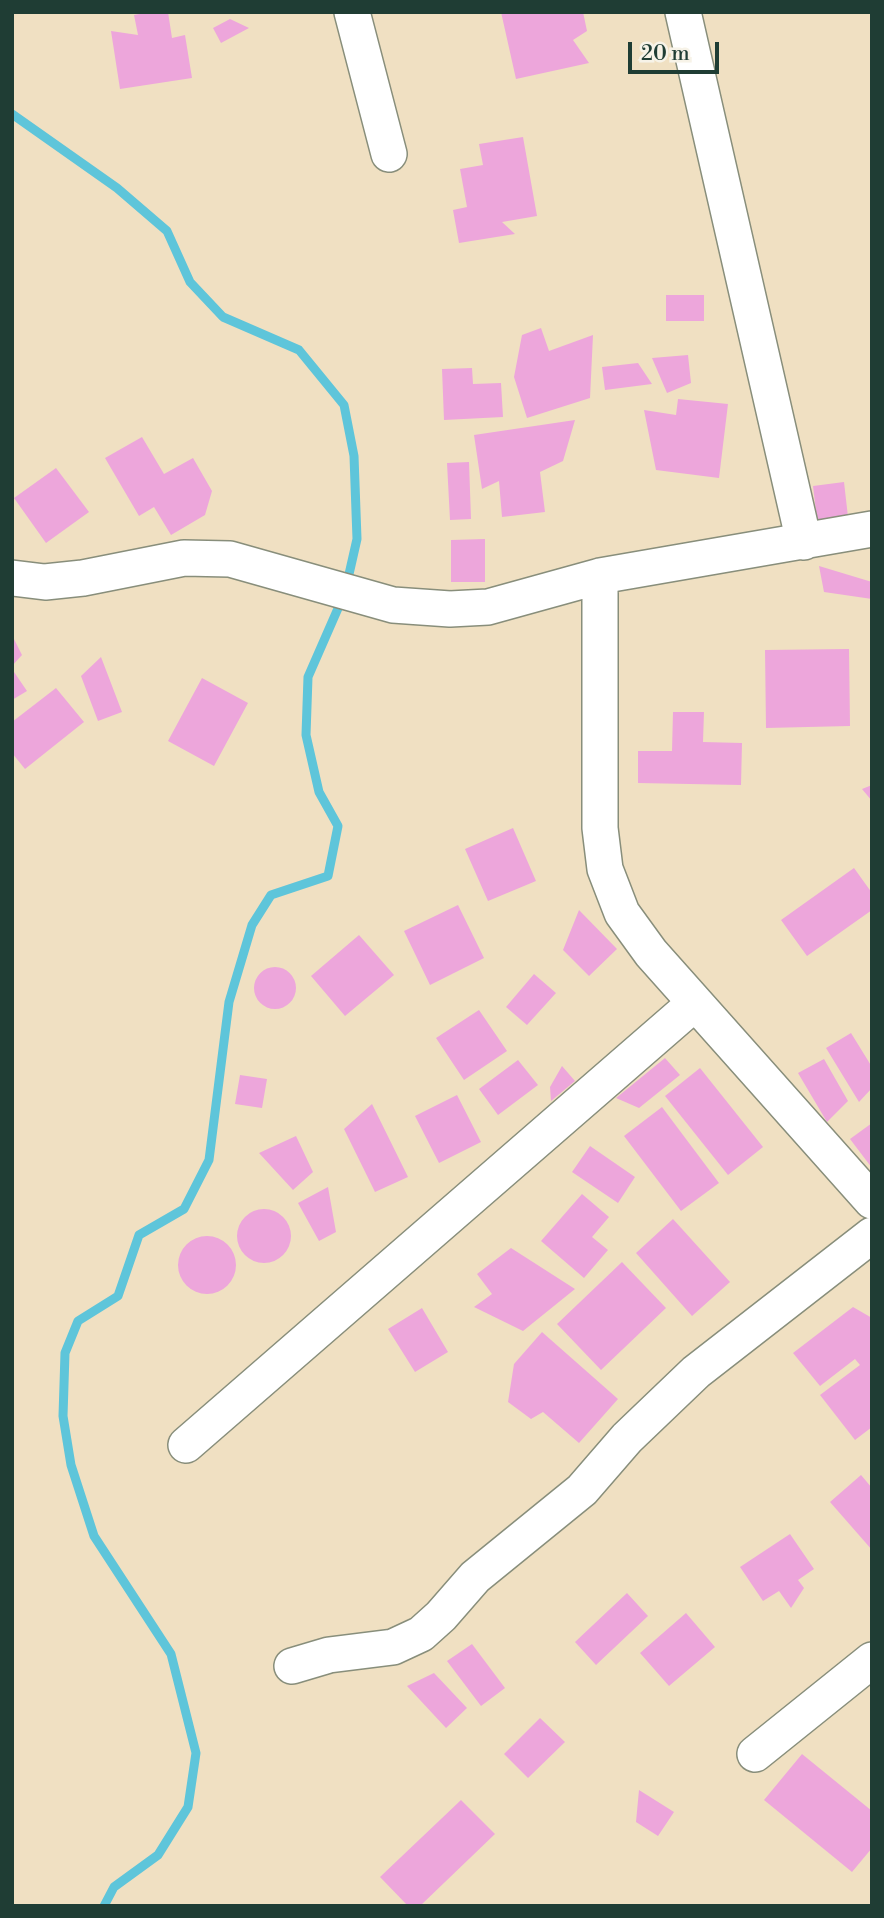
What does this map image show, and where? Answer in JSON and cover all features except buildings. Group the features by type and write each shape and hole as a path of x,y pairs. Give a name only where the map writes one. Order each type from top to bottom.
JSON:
{"street":[{"path":"352,12 389,154"},
{"path":"684,12 804,542"},
{"path":"12,578 45,582 83,578 184,558 230,559 393,605 450,609 488,607 600,576 872,529"},
{"path":"600,576 600,828 605,869 622,913 651,953 872,1201"},
{"path":"186,1445 695,1003"},
{"path":"292,1666 329,1655 393,1647 421,1634 441,1616 475,1577 582,1490 627,1438 696,1372 872,1236"},
{"path":"755,1754 872,1660"}],"waterway":[{"path":"12,114 117,188 167,231 190,282 223,317 299,350 344,405 354,456 357,539 347,583"},
{"path":"104,1906 114,1887 158,1855 188,1807 196,1753 171,1654 94,1536 71,1465 63,1416 65,1353 78,1321 118,1296 139,1235 184,1209 209,1160 229,1002 252,925 271,895 328,876 338,826 319,792 306,735 308,677 343,597"}]}
